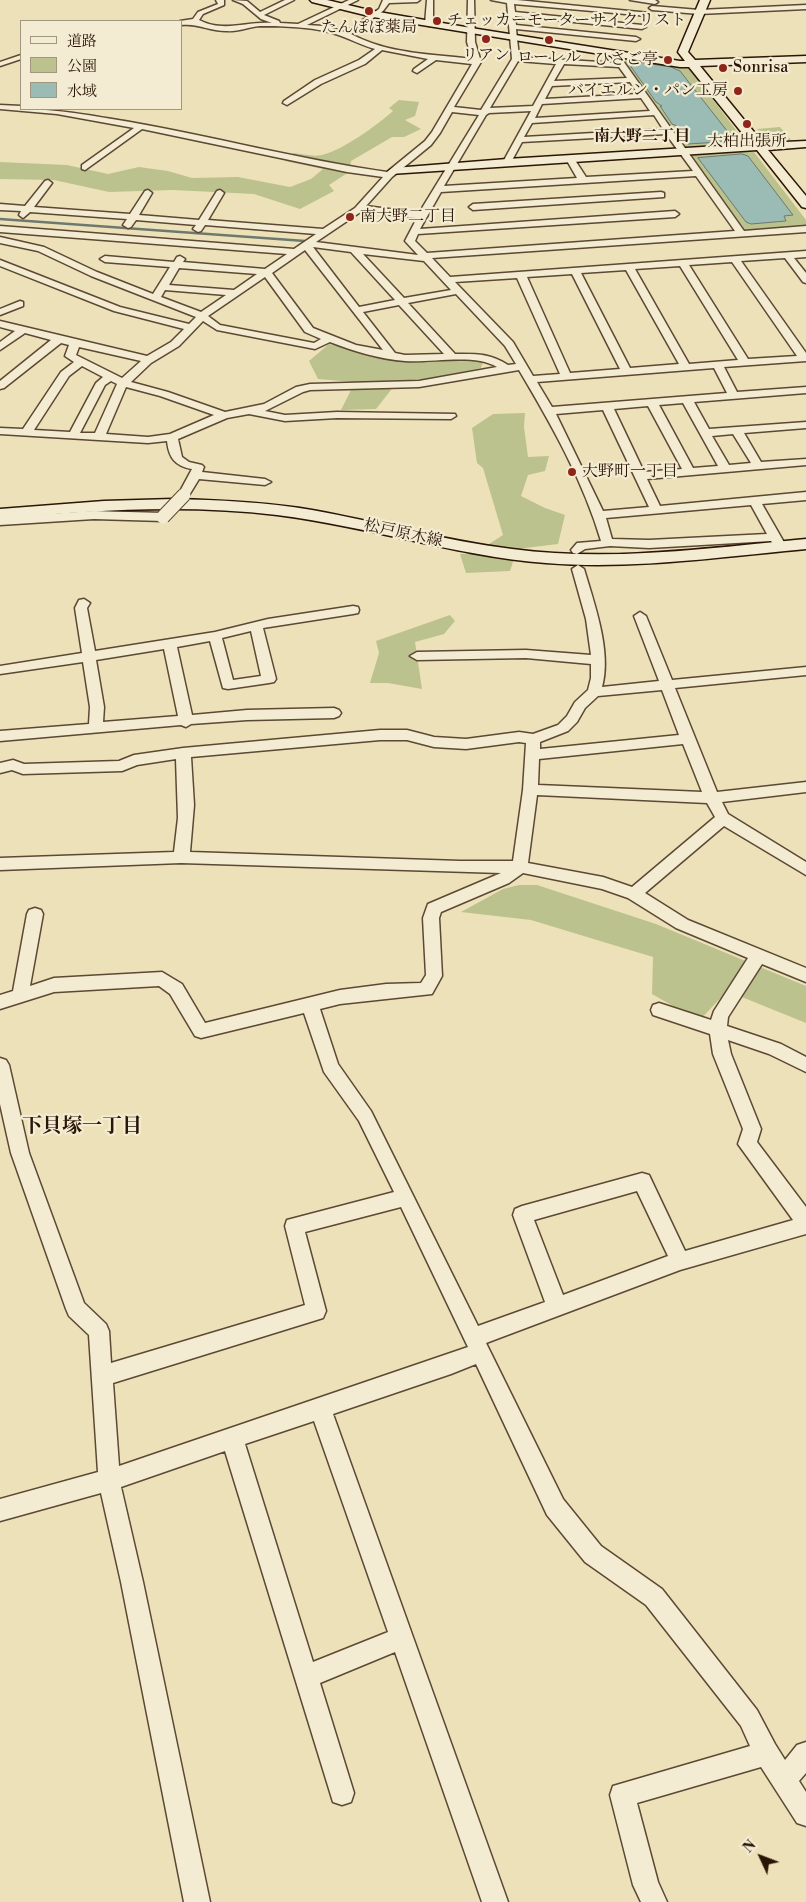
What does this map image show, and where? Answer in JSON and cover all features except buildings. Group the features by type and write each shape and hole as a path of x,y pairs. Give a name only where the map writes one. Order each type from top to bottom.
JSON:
{"street":[{"path":"195,21 200,14 221,5 222,2 219,0"},
{"path":"236,0 245,2 263,18 296,26 355,0"},
{"path":"258,14 291,0"},
{"path":"314,0 373,14 429,24 627,56 693,64 806,59"},
{"path":"346,34 381,10 386,1 417,0"},
{"path":"429,24 430,0"},
{"path":"99,438 123,383 150,360 175,344 202,316 359,208 391,173 428,143 460,95 477,62 471,31 471,0"},
{"path":"494,0 653,6 699,12 806,7"},
{"path":"633,0 653,6"},
{"path":"705,0 683,52 806,204"},
{"path":"800,0 806,3"},
{"path":"512,1 516,59 440,189 422,216 410,241 509,344 549,411 599,515 607,542"},
{"path":"627,56 653,6"},
{"path":"512,14 642,26"},
{"path":"182,23 195,21 212,27 235,29 247,28 257,24 323,28 346,34 354,40 380,48 435,54 477,62"},
{"path":"272,34 278,26"},
{"path":"513,27 636,39"},
{"path":"287,103 318,82 362,62 380,48"},
{"path":"613,53 742,234"},
{"path":"418,71 435,54"},
{"path":"0,64 20,57"},
{"path":"516,59 620,65"},
{"path":"507,162 561,62"},
{"path":"549,84 632,80"},
{"path":"449,109 485,112 538,105 643,96"},
{"path":"0,107 20,109"},
{"path":"34,110 57,112 140,127 355,170 391,173 507,162 806,144"},
{"path":"529,121 655,113"},
{"path":"84,166 140,127"},
{"path":"519,140 668,132"},
{"path":"570,159 582,180"},
{"path":"414,232 473,207 582,180 697,173"},
{"path":"649,176 675,215"},
{"path":"1,241 48,184"},
{"path":"440,189 473,207 551,235 648,253 683,263 806,254"},
{"path":"155,299 220,193"},
{"path":"94,274 148,194"},
{"path":"0,207 325,232"},
{"path":"473,207 675,215 742,234 806,229"},
{"path":"359,208 422,216"},
{"path":"306,245 426,257 675,215"},
{"path":"448,280 629,267 648,253 675,215"},
{"path":"0,229 112,249 176,265 266,272 309,330 353,347 405,358 484,357 493,360 505,368"},
{"path":"1,241 41,249 94,274 202,316 217,327 315,346 330,338"},
{"path":"112,249 189,244 296,252"},
{"path":"306,245 391,354"},
{"path":"355,251 453,358"},
{"path":"788,256 806,280"},
{"path":"735,260 805,358"},
{"path":"0,263 117,309 190,327"},
{"path":"683,263 745,363"},
{"path":"629,267 686,367"},
{"path":"575,271 627,372"},
{"path":"521,275 566,377"},
{"path":"162,287 237,293"},
{"path":"357,310 458,291"},
{"path":"0,312 20,304"},
{"path":"0,324 150,360"},
{"path":"0,347 23,330"},
{"path":"0,386 59,339"},
{"path":"74,343 70,356 110,377 123,383 164,394 224,415"},
{"path":"530,379 805,358"},
{"path":"26,433 65,374 80,362"},
{"path":"717,365 734,396"},
{"path":"1,432 148,440 172,437 224,415 267,407 300,389 310,387 419,384 522,366"},
{"path":"73,436 101,383 110,377"},
{"path":"549,411 806,390"},
{"path":"687,400 725,469"},
{"path":"652,403 689,472"},
{"path":"607,406 656,510"},
{"path":"251,411 285,418 337,415 451,416"},
{"path":"705,433 806,425"},
{"path":"737,431 758,466"},
{"path":"0,521 94,515 164,518 184,495 196,475 198,467 178,462 174,453 172,437"},
{"path":"640,476 806,462"},
{"path":"196,475 265,482"},
{"path":"599,515 806,496"},
{"path":"577,550 581,546 604,544 607,542 649,544 778,541 755,501"},
{"name":"松戸原木線","path":"0,514 125,504 222,505 312,516 482,550 544,558 595,560 666,557 778,541 806,544"},
{"path":"0,768 13,766 23,769 122,766 134,760 183,752 380,735 407,735 434,742 466,744 519,737 533,739 563,728 572,719 580,704 594,692 598,678 598,660 592,619 578,569"},
{"path":"84,603 82,608 98,707 96,728"},
{"path":"0,670 170,644 256,626 353,610"},
{"path":"640,616 712,798 723,818 806,869"},
{"path":"215,636 228,685 269,679 256,626"},
{"path":"170,644 186,722"},
{"path":"417,656 526,654 598,660"},
{"path":"594,692 806,671"},
{"path":"0,736 186,722 247,715 334,713"},
{"path":"0,1002 54,985 162,979 176,989 201,1031 340,997 386,991 426,989 434,976 431,918 434,908 504,879 520,867 530,790 533,739"},
{"path":"532,755 688,739"},
{"path":"182,857 186,835 183,752"},
{"path":"530,790 712,798 806,787"},
{"path":"634,894 723,818"},
{"path":"0,864 182,857 460,867 520,867 603,883 634,894 682,924 806,975"},
{"path":"20,996 35,914"},
{"path":"0,1510 109,1480 451,1364 476,1345 557,1306 680,1262 806,1224 747,1144 752,1129 722,1054 718,1031 720,1016 759,955"},
{"path":"310,1005 330,1067 365,1116 387,1158 555,1507 592,1554 654,1597 749,1718 766,1753 806,1814"},
{"path":"659,1010 775,1049 806,1065"},
{"path":"0,1065 20,1153 76,1309 99,1331 109,1480 134,1590 197,1902"},
{"path":"557,1306 522,1215 642,1181 680,1262"},
{"path":"102,1376 316,1311 294,1226 406,1198"},
{"path":"320,1408 494,1902"},
{"path":"232,1438 342,1793"},
{"path":"306,1677 402,1638"},
{"path":"654,1902 646,1885 622,1795 766,1753"},
{"path":"785,1780 806,1754"}],"green space":[{"path":"619,58 689,68 745,142 741,145 683,148"},
{"path":"399,100 419,102 415,116 405,120 421,129 404,137 392,137 351,161 349,172 329,185 334,191 300,209 254,194 173,190 109,192 54,180 0,179 0,162 67,165 108,174 139,167 168,171 192,178 238,177 290,187 311,179 323,169 285,161 294,153 319,156 340,148 386,117 393,111 389,108"},
{"path":"780,127 791,140 772,140 765,137 757,129"},
{"path":"754,152 806,220 806,225 803,227 745,231 689,155"},
{"path":"329,344 375,355 420,360 483,362 481,368 427,379 398,381 376,409 341,410 355,382 318,379 309,361"},
{"path":"525,413 524,427 528,457 549,456 545,471 528,475 521,496 545,508 565,515 558,544 517,549 510,571 466,573 460,554 480,553 489,544 503,535 483,468 477,463 472,428 493,414"},
{"path":"450,615 455,621 444,634 415,642 422,689 388,683 370,683 379,653 376,641"},
{"path":"519,885 537,885 656,924 806,986 806,1023 727,991 699,1021 652,994 653,957 531,920 461,912 503,889"}],"water":[{"path":"632,61 671,67 680,71 735,141 688,144 677,130 677,126 672,124 660,106 662,106 656,102 629,64"},
{"path":"742,154 748,156 793,215 784,216 786,221 751,224 746,222 698,158"}],"waterway":[{"path":"0,219 305,241"}],"place":[{"name":"たんぽぽ薬局","path":"369,11"},
{"name":"チェッカーモーターサイクリスト","path":"437,21"},
{"name":"リアン","path":"486,39"},
{"name":"ローレル","path":"549,40"},
{"name":"ひさご亭","path":"668,60"},
{"name":"Sonrisa","path":"723,68"},
{"name":"バイエルン・パン工房","path":"738,91"},
{"name":"大柏出張所","path":"747,124"},
{"name":"南大野二丁目","path":"350,217"},
{"name":"大野町一丁目","path":"572,472"}],"district":[{"name":"南大野二丁目","path":"642,137"},
{"name":"下貝塚一丁目","path":"82,1127"}]}
